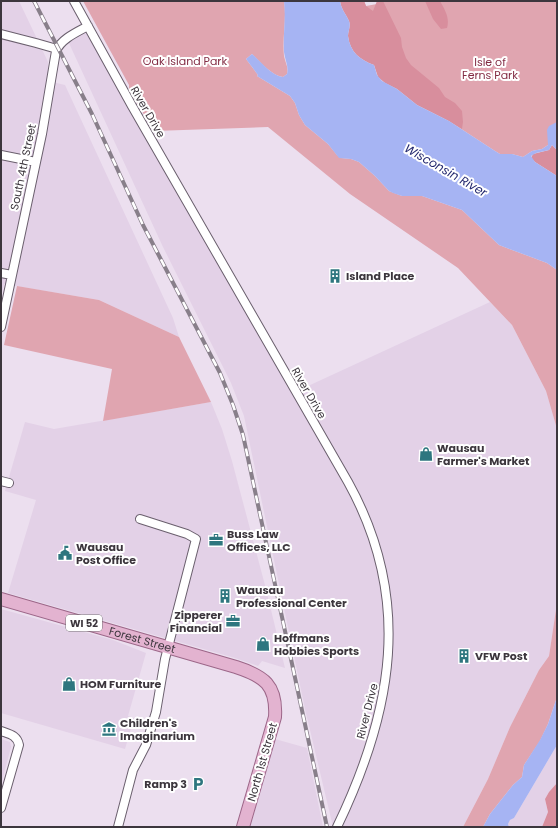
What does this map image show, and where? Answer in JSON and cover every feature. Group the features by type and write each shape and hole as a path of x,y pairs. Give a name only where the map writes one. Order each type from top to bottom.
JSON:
{"main road":[{"name":"Forest Street","path":"1,599 168,646 256,674 266,682 273,696"},
{"name":"North 1st Street","path":"243,827 274,725 276,710 273,696"}],"street":[{"name":"River Drive","path":"74,1 348,482 363,511 375,544 383,572 388,605 389,638 387,669 380,709 370,746 352,796 337,827"},
{"path":"1,34 57,49 65,40 88,26"},
{"name":"South 4th Street","path":"1,327 36,162 57,49"},
{"path":"1,155 36,162"},
{"path":"1,273 12,275"},
{"path":"118,827 132,774 145,749 156,712 163,667 196,539 187,534 140,519"},
{"path":"1,731 14,736 18,742 18,750 1,808"}],"shaded area":[{"path":"1,1 19,1 48,62 48,81 65,85 173,318 179,337 99,300 4,284 1,297"},
{"path":"340,1 364,1 366,6 373,11 377,1 383,1 401,38 402,47 406,58 411,65 439,88 445,97 455,103 462,111 462,129 417,105 397,89 385,83 378,77 374,65 364,61 356,55 349,42 348,36 350,23 341,7"},
{"path":"425,1 440,1 447,17 447,28 441,29 433,19"},
{"path":"88,26 295,392 490,302 512,325 546,391 557,429 557,603 549,656 539,670 510,727 488,779 463,827 333,827 305,709 244,416 231,383 163,247 68,41"},
{"path":"552,145 557,150 557,176 531,158 533,154 549,150"},
{"path":"211,402 222,429 232,461 285,668 262,661 258,666 235,658 8,593 36,500 5,491 25,422 54,429"},
{"name":"HOM Furniture","path":"1,609 113,640 146,653 128,716 134,718 125,749 1,713"},
{"path":"1,739 10,742 11,747 1,785"},
{"path":"275,739 307,748 323,827 250,827"},
{"path":"557,745 557,783 545,799 548,812 542,827 509,827 508,824 510,820 514,818"},
{"path":"557,783 557,827 542,827 548,812 545,799"}],"green space":[{"name":"Oak Island Park","path":"83,1 284,1 284,56 288,70 287,74 283,77 274,74 252,54 246,59 258,75 257,76 290,96 295,103 299,115 305,125 328,144 341,158 359,162 389,191 402,196 422,196 462,210 499,245 547,263 557,270 557,429 546,391 512,325 458,268 350,194 268,127 154,131 129,90 129,85"},
{"name":"Isle of Ferns Park","path":"340,1 364,1 366,6 377,4 377,1 557,1 557,122 548,145 542,149 532,151 523,157 512,154 500,154 449,121 423,107"},
{"path":"17,286 99,300 179,337 211,402 103,421 112,369 4,345"},
{"path":"557,603 557,697 548,724 540,741 524,765 522,777 513,785 490,814 483,827 463,827 488,779 510,727 539,670 549,656"}],"water":[{"name":"Wisconsin River","path":"284,1 340,1 341,7 350,23 348,36 353,51 364,61 374,65 377,75 382,81 397,89 417,105 449,121 500,154 512,154 523,157 532,151 542,149 548,145 547,130 549,126 557,122 557,150 552,145 549,150 536,153 531,156 535,162 557,176 557,270 547,263 499,245 462,210 422,196 402,196 389,191 359,162 351,159 339,158 328,144 305,125 299,115 295,103 290,96 257,76 258,75 246,59 252,54 274,74 283,77 287,74 284,52"},
{"path":"557,697 557,745 514,818 510,820 508,824 509,827 483,827 490,814 513,785 522,777 524,765 548,724"}],"railway":[{"path":"34,1 92,114 143,225 220,373 233,405 243,435 327,827"}],"place":[{"name":"Island Place","path":"335,276"},
{"name":"Wausau Farmer's Market","path":"426,454"},
{"name":"Buss Law Offices, LLC","path":"216,540"},
{"name":"Wausau Post Office","path":"65,553"},
{"name":"Wausau Professional Center","path":"225,596"},
{"name":"Zipperer Financial","path":"233,621"},
{"name":"Hoffmans Hobbies Sports","path":"263,644"},
{"name":"VFW Post","path":"464,656"},
{"name":"HOM Furniture","path":"69,684"},
{"name":"Children's Imaginarium","path":"109,729"},
{"name":"Ramp 3","path":"198,784"}]}
